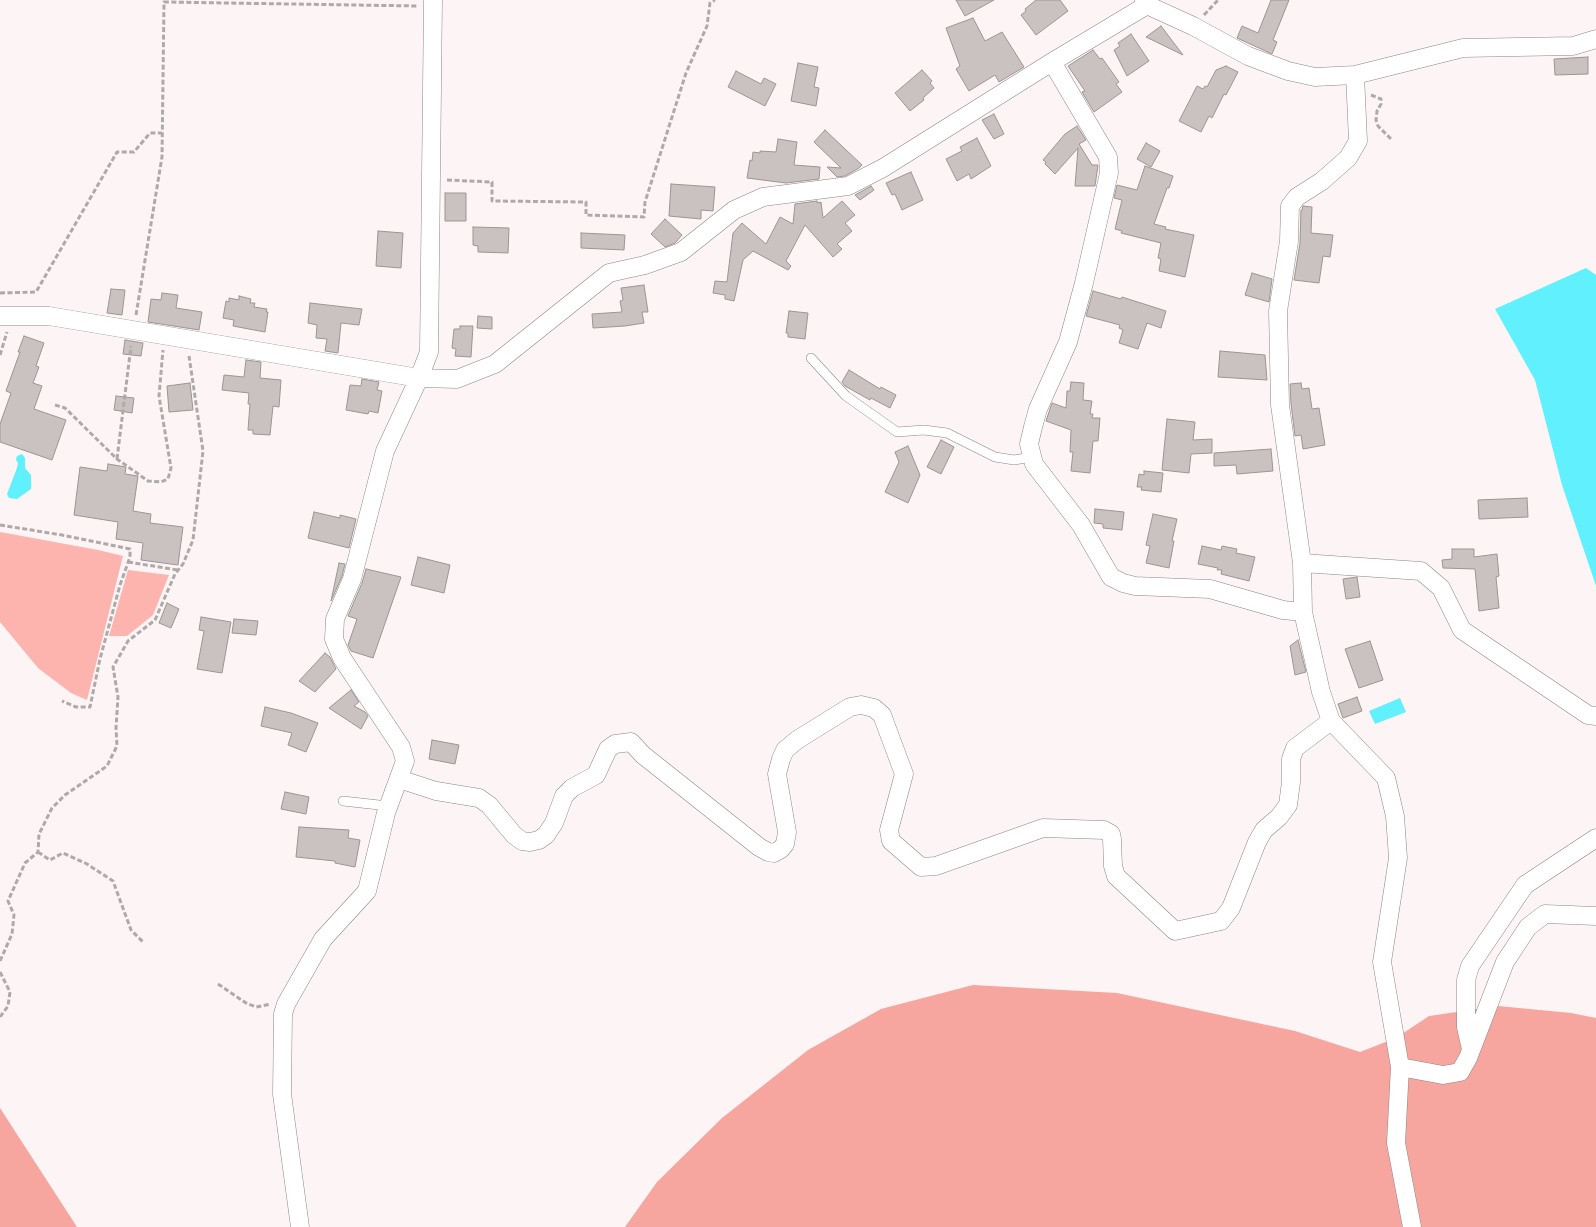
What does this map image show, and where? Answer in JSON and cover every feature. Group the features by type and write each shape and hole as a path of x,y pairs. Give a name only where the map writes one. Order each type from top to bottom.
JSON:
{"street":[{"path":"300,1227 282,1094 282,1014 323,939 366,891 388,806 405,761 402,747 342,658 334,639 335,619 352,579 385,451 429,352 433,3"},
{"path":"6,316 49,316 419,378 457,379 495,364 609,272 645,265 681,252 734,210 762,197 848,186 883,168 1146,3 1248,56 1288,71 1355,83 1463,48 1573,46 1596,39"},
{"path":"1052,62 1108,157 1109,173 1084,284 1068,342 1038,409 1033,427 1029,444 1034,464 1081,525 1111,577 1135,586 1210,589 1283,610 1304,612"},
{"path":"1355,83 1358,141 1348,158 1322,181 1296,198 1290,206 1289,241 1278,311 1280,405 1302,563 1304,612 1321,692 1331,721 1386,778 1395,816 1398,858 1382,962 1400,1067 1396,1143 1412,1227"},
{"path":"1302,563 1421,571 1441,588 1462,630 1588,716 1596,716"},
{"path":"399,779 436,791 479,798 490,805 514,835 522,841 530,842 539,840 546,835 554,823 564,796 572,788 596,775 608,749 615,744 631,742 643,755 760,847 774,853 785,844 787,832 777,774 781,759 786,750 797,740 850,707 861,705 874,708 882,715 904,774 889,830 891,841 921,867 936,866 1043,828 1104,830 1111,834 1116,876 1174,931 1221,920 1231,908 1256,842 1264,830 1279,817 1288,805 1291,759 1295,748 1331,721"},
{"path":"1471,1049 1466,1027 1466,980 1470,966 1525,885 1596,838"},
{"path":"1400,1067 1442,1075 1460,1072 1505,962 1528,927 1544,914 1596,916"}],"lane":[{"path":"811,358 846,396 897,432 924,430 947,433 995,457 1014,460 1032,457"},
{"path":"343,801 388,806"}],"path":[{"path":"431,179 492,182 492,201 586,202 586,215 644,217 645,202 686,73 707,26 710,3 715,0"},
{"path":"117,458 134,329 162,157 164,2 433,3"},
{"path":"1355,83 1381,99 1376,120 1378,126 1392,140"},
{"path":"0,293 36,292 117,152 134,152 150,133 162,134"},
{"path":"0,355 6,316"},
{"path":"55,405 65,408 117,458 148,481 161,482 168,479 171,468 159,396 165,334"},
{"path":"0,961 12,934 14,915 8,901 25,863 38,852 40,834 52,808 65,795 107,766 117,746 118,697 113,667 128,641 155,620 175,574 184,564 193,540 203,451 186,338"},
{"path":"0,525 62,535 130,550 107,631 90,707 76,707 62,701"},
{"path":"128,562 179,570"},
{"path":"38,852 50,860 63,853 87,864 113,881 131,930 143,942"},
{"path":"0,972 10,992 8,1006 0,1017"},
{"path":"218,984 246,1003 256,1007 276,1003 286,1004"}],"shaded area":[{"path":"0,532 123,556 87,700 71,693 38,668 0,622"},
{"path":"128,570 169,575 153,615 127,636 109,636"},
{"path":"973,985 1117,993 1295,1031 1360,1052 1396,1038 1429,1016 1498,1006 1571,1013 1596,1018 1596,1227 625,1227 657,1182 722,1118 808,1050 881,1009"},
{"path":"0,1108 77,1227 0,1227"}],"water":[{"path":"1586,268 1596,275 1596,586 1562,485 1535,380 1495,309"},
{"path":"22,454 25,458 25,468 31,475 31,489 17,499 9,498 7,494 17,468 17,456"},
{"path":"1400,698 1406,712 1375,724 1369,711"}],"building":[{"path":"956,0 994,0 965,16"},
{"path":"1036,0 1060,0 1068,11 1036,35 1021,15"},
{"path":"1271,0 1289,0 1273,40 1277,42 1272,54 1237,38 1242,26 1258,33"},
{"path":"973,18 985,41 1002,32 1024,67 999,82 995,75 969,91 956,69 960,66 946,28"},
{"path":"1161,26 1183,55 1146,37"},
{"path":"1131,34 1149,61 1127,76 1114,50 1120,46 1118,43"},
{"path":"1093,50 1100,59 1102,58 1119,82 1116,84 1122,92 1094,112 1082,92 1085,91 1068,66"},
{"path":"1588,57 1588,74 1555,75 1554,59"},
{"path":"798,63 818,67 814,87 819,88 816,106 791,101"},
{"path":"1226,66 1238,72 1212,118 1209,116 1201,132 1179,121 1197,86 1203,89 1205,86 1207,87 1216,70"},
{"path":"922,70 932,81 930,83 934,88 923,98 924,100 910,111 895,93"},
{"path":"736,71 761,84 764,78 776,84 765,106 728,87"},
{"path":"994,114 1004,134 994,139 982,120"},
{"path":"1077,126 1086,140 1079,144 1092,165 1098,165 1095,186 1075,186 1078,148 1055,174 1043,160 1065,134"},
{"path":"825,130 862,165 859,168 845,176 837,177 827,167 841,168 814,142"},
{"path":"977,138 991,166 971,179 969,174 957,181 946,159 962,151 960,147"},
{"path":"778,139 797,142 794,165 820,167 819,179 786,183 747,178 753,152 776,152"},
{"path":"1146,143 1160,151 1151,167 1137,159"},
{"path":"1145,166 1173,176 1154,224 1166,227 1165,229 1194,235 1185,277 1159,271 1161,259 1158,258 1161,243 1121,233 1122,231 1115,229 1122,200 1114,198 1117,185 1137,190"},
{"path":"911,172 923,200 902,210 895,194 892,195 886,183"},
{"path":"671,184 715,187 713,211 701,210 701,219 669,216"},
{"path":"871,186 874,190 860,200 855,195"},
{"path":"445,193 466,193 466,221 445,221"},
{"path":"817,201 817,203 821,202 823,218 842,201 855,215 845,223 852,231 837,244 842,249 833,257 805,225 786,261 791,266 788,270 753,251 743,260 734,301 725,299 725,295 713,293 715,281 727,282 733,233 742,223 766,244 780,217 793,224 795,204"},
{"path":"1303,206 1312,207 1311,233 1333,235 1330,257 1323,256 1319,283 1294,280 1300,243 1301,210"},
{"path":"665,219 682,235 675,243 665,247 651,234"},
{"path":"473,227 509,228 508,253 478,252 478,246 473,245"},
{"path":"378,231 403,233 401,268 376,266"},
{"path":"581,233 625,235 624,250 581,248"},
{"path":"1252,273 1272,279 1269,302 1245,295"},
{"path":"644,285 648,312 642,312 644,323 593,328 592,314 622,312 620,301 623,300 621,288"},
{"path":"111,289 125,290 122,315 107,313"},
{"path":"1093,291 1121,299 1122,297 1166,311 1161,328 1147,323 1138,349 1119,343 1123,330 1119,328 1120,325 1086,316"},
{"path":"162,293 178,295 176,308 202,312 199,330 148,322 151,299 161,300"},
{"path":"239,296 251,299 250,303 255,303 254,307 267,309 265,332 233,326 234,320 223,318 226,301 229,302 229,298 239,300"},
{"path":"310,303 362,309 359,325 341,323 338,353 325,351 327,339 316,338 317,325 308,323"},
{"path":"789,311 808,313 805,339 788,337 788,333 786,333"},
{"path":"478,316 492,317 492,329 477,328"},
{"path":"460,326 473,326 471,357 455,356 456,349 452,348 454,329 460,329"},
{"path":"24,336 44,343 36,366 39,367 33,383 42,386 34,409 66,420 52,460 0,442 0,424 11,393 6,391"},
{"path":"125,340 143,343 141,356 123,354"},
{"path":"1220,351 1265,355 1267,380 1218,377"},
{"path":"246,360 261,362 260,378 281,380 279,407 273,406 270,435 253,434 253,430 248,430 249,393 222,390 224,375 244,377"},
{"path":"849,370 880,389 881,387 896,395 890,408 871,398 870,400 845,386 842,382"},
{"path":"362,379 379,382 377,390 382,391 378,413 369,411 368,414 346,410 350,385 361,386"},
{"path":"1071,382 1084,383 1083,400 1092,401 1090,414 1093,414 1092,418 1100,418 1098,441 1093,441 1090,473 1071,471 1073,452 1070,452 1071,430 1046,421 1052,403 1066,408 1067,391 1070,391"},
{"path":"190,383 193,410 169,412 167,386"},
{"path":"1301,383 1302,389 1309,388 1312,409 1319,408 1325,445 1303,449 1301,435 1295,436 1290,384"},
{"path":"116,396 134,398 132,413 114,410"},
{"path":"1167,419 1195,422 1193,440 1212,439 1212,453 1191,454 1189,473 1162,470"},
{"path":"941,440 954,447 941,474 927,467"},
{"path":"908,446 920,475 908,503 885,492 899,462 895,452"},
{"path":"1271,449 1273,471 1237,474 1236,465 1214,466 1214,453"},
{"path":"108,464 126,467 125,474 138,476 133,511 151,514 150,523 183,527 178,565 141,560 143,543 116,539 118,522 74,515 80,467 107,471"},
{"path":"1144,471 1163,473 1161,492 1141,490 1142,487 1137,487 1139,474 1144,475"},
{"path":"1527,498 1528,517 1479,519 1478,500"},
{"path":"1095,509 1124,512 1122,530 1103,528 1103,524 1094,523"},
{"path":"314,512 340,518 340,515 356,519 349,548 308,538"},
{"path":"1153,514 1177,519 1169,568 1146,563 1150,546 1146,545"},
{"path":"1202,546 1221,550 1222,546 1237,549 1236,553 1255,557 1249,581 1221,574 1222,570 1217,570 1218,568 1198,564"},
{"path":"1452,549 1474,549 1474,557 1497,554 1499,576 1496,577 1499,608 1479,611 1475,569 1443,568 1442,560 1452,559"},
{"path":"418,557 450,565 444,593 411,585"},
{"path":"339,563 345,564 331,601"},
{"path":"366,569 401,577 373,658 351,651 348,645 357,619 348,616"},
{"path":"1357,577 1360,597 1346,599 1343,579"},
{"path":"167,603 179,609 171,628 159,623"},
{"path":"201,617 231,622 222,673 197,669 204,631 199,630"},
{"path":"234,619 258,621 256,635 232,633"},
{"path":"1298,640 1306,672 1295,675 1290,646"},
{"path":"1370,641 1383,680 1359,688 1345,649"},
{"path":"325,653 330,657 336,669 315,692 299,681"},
{"path":"351,690 359,702 354,706 365,712 368,716 361,729 329,708"},
{"path":"1357,697 1362,711 1343,718 1338,704"},
{"path":"265,707 291,713 318,723 306,752 288,745 292,733 261,726"},
{"path":"432,740 459,745 455,764 429,759"},
{"path":"285,792 309,797 306,814 281,809"},
{"path":"299,827 349,830 348,838 360,840 355,867 335,863 335,861 296,857"}]}
